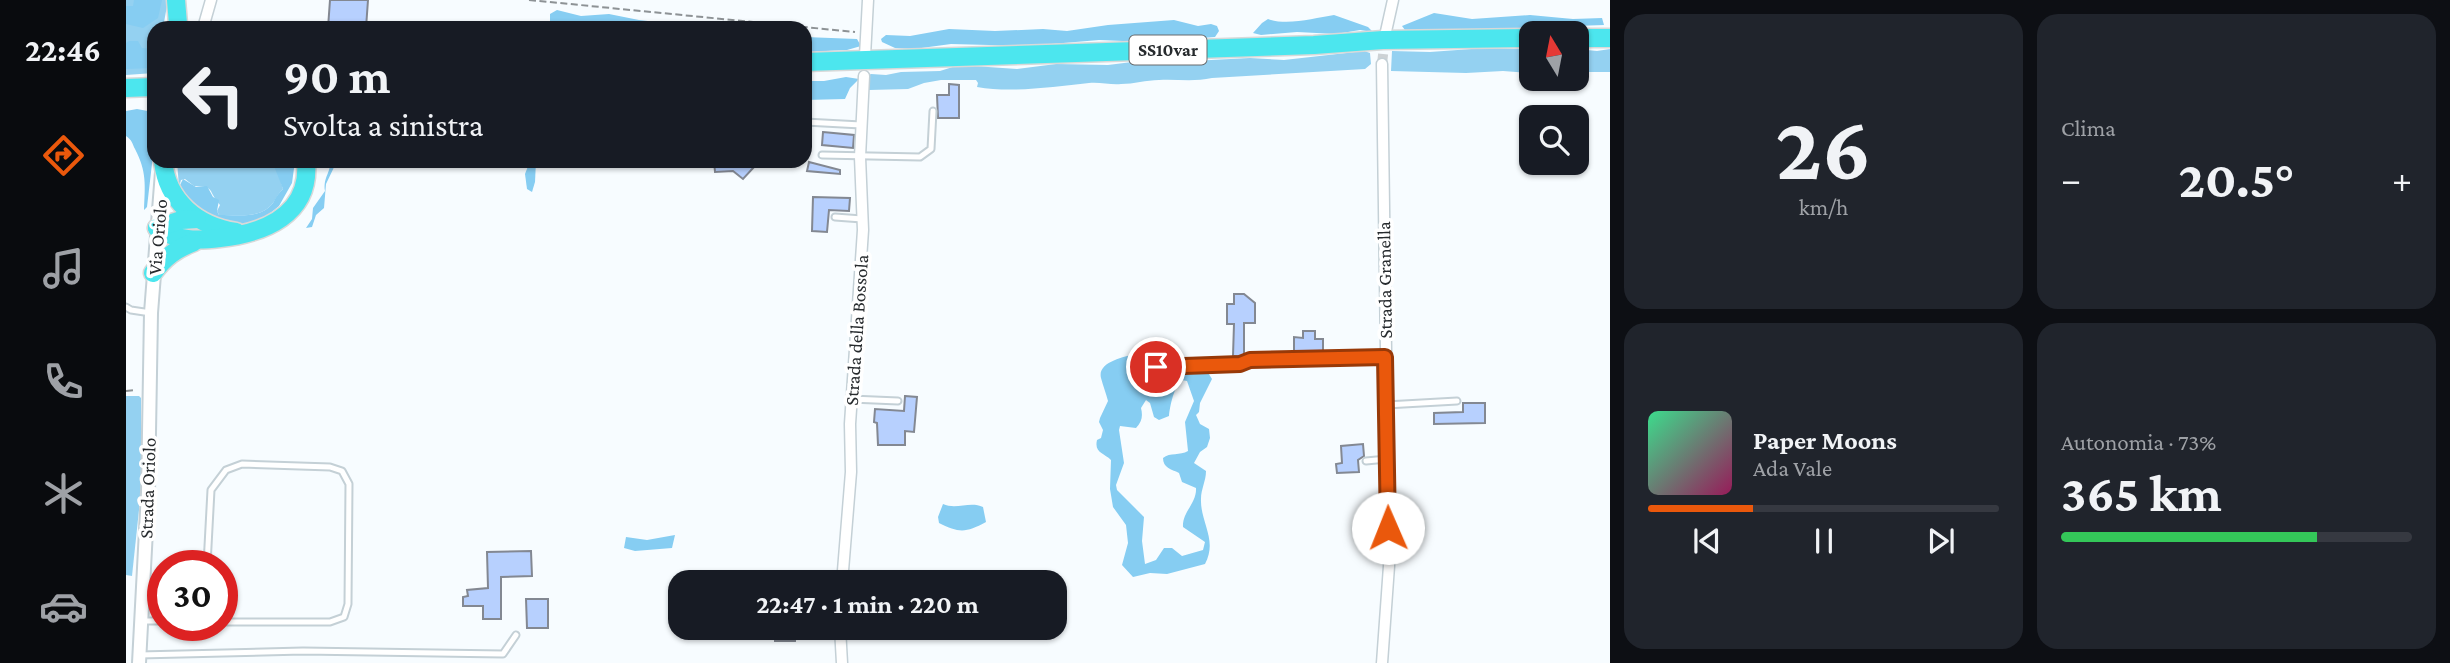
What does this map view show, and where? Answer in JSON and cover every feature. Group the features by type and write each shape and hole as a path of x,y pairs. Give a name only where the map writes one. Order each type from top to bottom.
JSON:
{"highway":[{"path":"176,0 178,21"},
{"name":"SS10var","path":"812,62 1314,45 1383,40 1519,38"},
{"path":"1589,38 1610,38"},
{"path":"126,88 147,87"},
{"path":"163,168 170,189 197,219 224,230 247,233"},
{"path":"157,228 182,240 201,240 263,230 290,211 305,182 306,168"},
{"path":"157,228 181,220 197,219"},
{"path":"153,273 164,258 179,247 201,240"}],"street":[{"path":"180,21 187,0"},
{"path":"205,21 211,0"},
{"path":"865,56 869,0"},
{"path":"1385,36 1393,0"},
{"name":"Strada Granella","path":"1382,64 1389,566 1382,663"},
{"name":"Strada della Bossola","path":"843,570 851,472 851,399 862,219 860,156 864,76"},
{"name":"Via Oriolo","path":"151,313 162,168"},
{"name":"Strada Oriolo","path":"139,659 148,492 151,313"},
{"path":"841,640 842,663"}],"lane":[{"path":"822,155 920,157 931,149 933,110"},
{"path":"812,122 861,125"},
{"path":"835,217 862,219"},
{"path":"126,307 151,313"},
{"path":"1156,367 1240,364 1250,360 1385,357"},
{"path":"851,399 898,401"},
{"path":"1386,405 1457,401"},
{"path":"1366,461 1387,459"},
{"path":"208,550 211,490 226,470 242,464 330,467 342,471 349,484 348,604 344,617 330,622 238,622"},
{"path":"141,621 147,621"},
{"path":"139,659 303,651 503,653 516,635"}],"path":[{"path":"529,0 744,21"},
{"path":"812,28 867,33"}],"shaded area":[{"path":"126,0 168,0 164,21 147,21 147,74 126,75"},
{"path":"134,0 162,0 158,18 147,21 147,25 143,28 126,24 126,6 133,6"},
{"path":"557,10 581,16 609,14 648,21 550,21 550,14"},
{"path":"1434,13 1472,19 1530,15 1573,19 1602,18 1604,25 1589,26 1589,21 1519,21 1519,28 1449,35 1422,34 1405,30 1402,26"},
{"path":"1334,15 1368,27 1373,32 1360,30 1336,34 1253,33 1268,19 1292,22"},
{"path":"1174,20 1198,26 1211,24 1217,26 1219,31 1215,37 1148,42 1099,40 1028,46 951,44 914,49 895,48 881,39 886,35 910,36 949,29 1067,31"},
{"path":"812,37 857,39 861,46 847,50 812,52"},
{"path":"138,41 142,48 147,48 147,68 126,69 126,43"},
{"path":"1519,49 1519,72 1391,71 1392,51"},
{"path":"1610,49 1610,72 1589,72 1589,50"},
{"path":"1364,51 1370,53 1371,64 1365,69 1018,89 977,87 976,80 941,80 908,89 869,90 871,74 940,71 959,65 1017,69 1056,64 1108,65 1140,61 1153,63 1250,58 1284,60"},
{"path":"846,77 859,79 850,88 845,99 812,100 812,81"},
{"path":"126,111 147,111 147,168 152,168 147,207 144,210 143,172 139,157 126,136"},
{"path":"178,168 277,168 283,189 262,212 219,215 217,211 220,205 208,188 194,186 185,179 181,180 179,187"},
{"path":"275,168 294,168 292,183 279,206 262,220 248,225 237,225 196,211 179,187 183,179 196,187 207,186 213,197 219,200 219,215 262,212 283,189"},
{"path":"334,168 326,184 324,208 316,215 312,227 306,228 312,219 313,208 325,191 325,182 329,169"},
{"path":"527,168 536,168 532,192 527,189 525,174"},
{"path":"1135,354 1141,361 1132,370 1140,388 1149,385 1156,378 1166,383 1185,367 1202,363 1212,379 1196,415 1200,424 1209,429 1210,438 1207,447 1200,452 1194,463 1206,471 1201,507 1209,539 1209,555 1205,564 1167,574 1150,573 1133,577 1122,565 1128,543 1126,525 1113,507 1110,489 1111,460 1097,448 1097,440 1101,438 1103,430 1099,422 1108,401 1101,372 1107,364","holes":["1182,380 1187,381 1194,401 1185,422 1188,451 1166,456 1163,461 1168,468 1179,473 1182,482 1196,488 1183,527 1205,542 1203,550 1182,556 1172,548 1164,548 1156,560 1145,564 1142,541 1144,517 1117,490 1116,485 1124,463 1119,430 1120,426 1136,428 1141,421 1141,408 1146,400 1150,403 1154,417 1159,420 1169,416 1177,387"]},
{"path":"126,396 141,398 141,491 132,576 126,575"},
{"path":"943,504 983,507 986,522 962,530 946,526 939,523 938,517"},
{"path":"675,535 672,548 635,551 624,548 626,537 647,540"}],"building":[{"path":"330,0 368,0 366,21 328,21"},
{"path":"949,84 959,85 959,118 938,118 937,95 949,95"},
{"path":"823,132 854,135 853,148 822,145"},
{"path":"812,163 840,170 840,174 807,171 808,168 812,168"},
{"path":"715,168 753,168 743,179 733,171 715,172"},
{"path":"813,197 850,198 849,211 829,210 827,232 812,231"},
{"path":"1234,294 1244,294 1255,303 1255,323 1244,323 1244,356 1233,356 1234,324 1227,324 1227,304 1234,304"},
{"path":"1303,331 1315,331 1315,339 1323,339 1323,353 1294,354 1294,337 1303,338"},
{"path":"905,396 917,397 914,432 905,431 905,445 878,445 875,409 904,411"},
{"path":"1463,403 1485,403 1485,423 1434,424 1434,413 1463,412"},
{"path":"1363,444 1364,456 1358,460 1359,472 1337,473 1336,464 1342,463 1341,446"},
{"path":"531,551 532,576 501,577 501,619 483,619 483,606 463,606 463,597 468,596 467,590 488,588 487,552"},
{"path":"526,599 548,599 548,628 527,628"}],"tunnel":[{"path":"1382,64 1385,37"}],"route":[{"path":"1156,367 1240,364 1250,360 1385,357 1388,528"}]}
